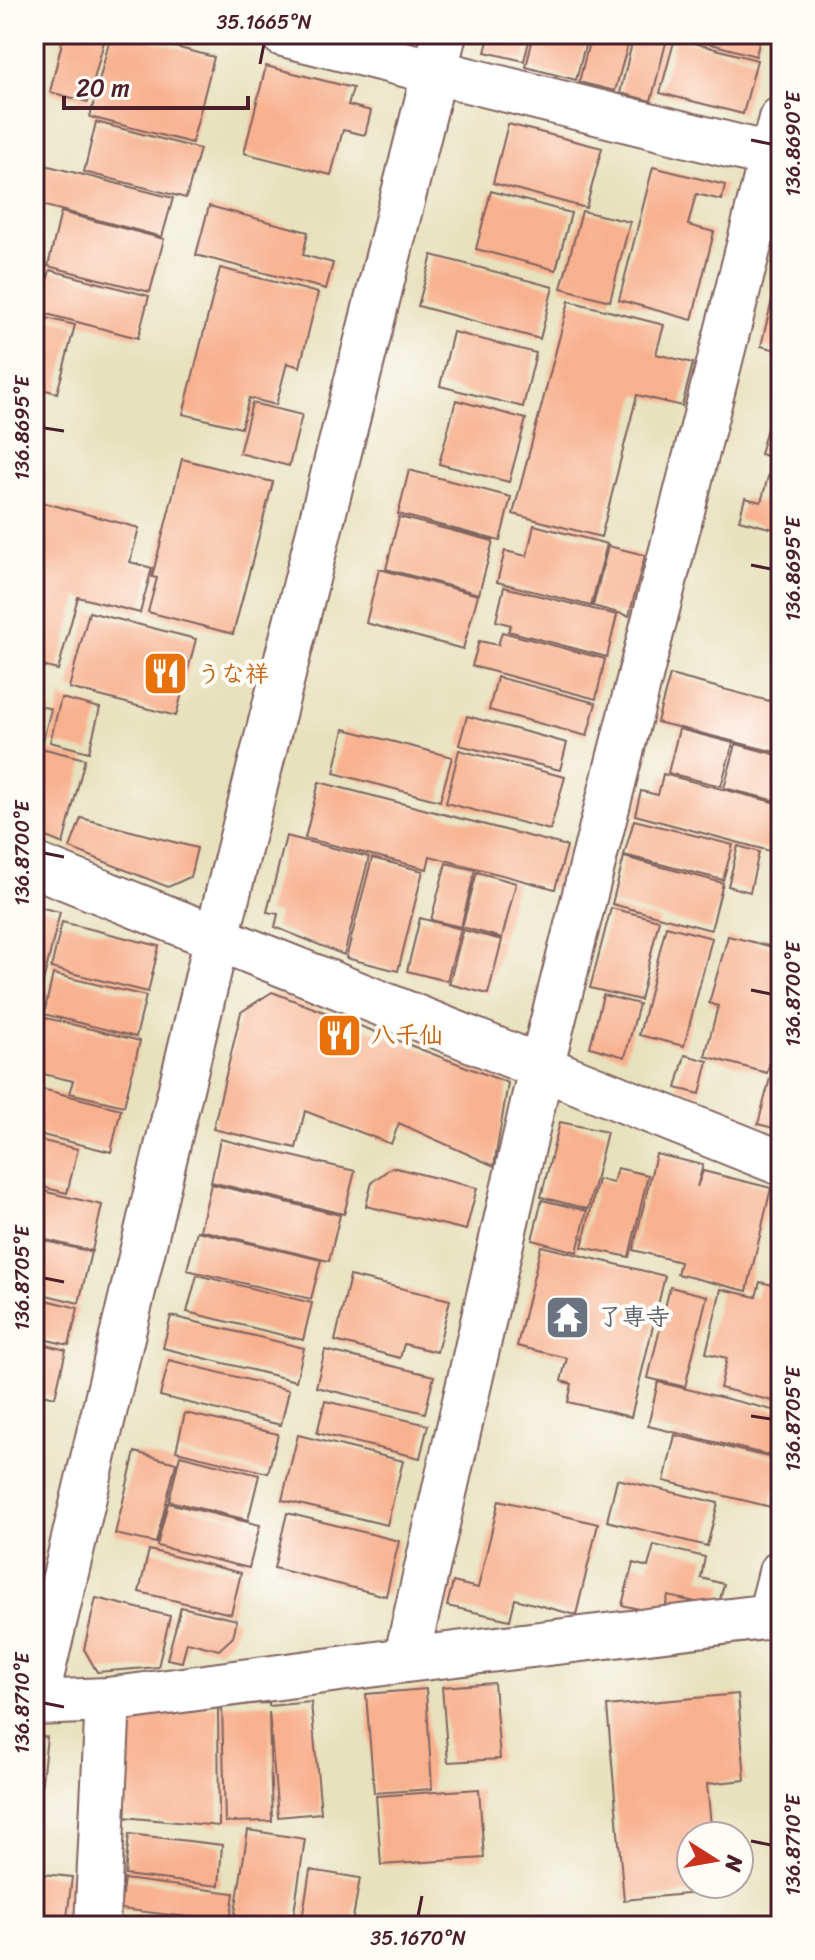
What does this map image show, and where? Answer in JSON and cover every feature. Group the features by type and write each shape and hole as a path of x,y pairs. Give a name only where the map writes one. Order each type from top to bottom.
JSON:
{"street":[{"path":"283,34 440,53 778,144 541,1068 406,1660"},
{"path":"440,53 217,937 34,1703 108,1700 776,1615 781,1573"},
{"path":"34,865 781,1163"},
{"path":"97,1926 108,1700"}],"building":[{"path":"64,34 106,34 88,102 50,92"},
{"path":"111,34 125,34 214,57 192,143 90,117"},
{"path":"490,34 531,34 524,61 485,52"},
{"path":"534,34 588,34 576,80 526,67"},
{"path":"591,34 630,37 615,91 579,82"},
{"path":"674,34 761,34 756,56"},
{"path":"634,35 666,43 651,101 620,93"},
{"path":"675,38 757,60 743,114 660,93"},
{"path":"266,66 353,88 348,105 371,111 365,135 343,130 331,175 244,153"},
{"path":"96,122 200,149 186,198 84,172"},
{"path":"508,124 602,148 586,208 493,183"},
{"path":"41,164 173,198 162,237 34,203"},
{"path":"653,167 725,185 722,200 696,194 688,225 714,232 692,320 619,300"},
{"path":"491,191 571,213 556,270 476,249"},
{"path":"209,206 308,232 303,255 333,263 326,289 196,255"},
{"path":"582,211 630,222 610,301 561,288"},
{"path":"61,212 164,239 150,292 48,266"},
{"path":"432,255 553,287 540,339 418,306"},
{"path":"220,268 318,293 300,367 287,363 276,405 249,398 241,428 183,414"},
{"path":"50,270 149,296 138,338 39,312"},
{"path":"773,296 781,298 781,351 761,346"},
{"path":"569,301 664,325 656,354 693,363 682,406 637,395 601,537 513,514"},
{"path":"34,315 75,325 57,393 34,387"},
{"path":"453,332 536,353 523,407 440,386"},
{"path":"776,395 781,397 781,460 760,454"},
{"path":"456,400 526,419 509,482 439,464"},
{"path":"252,403 302,415 289,466 239,453"},
{"path":"182,459 273,482 233,634 148,612 157,578 152,577"},
{"path":"773,459 781,462 781,531 739,520 745,498 761,502"},
{"path":"409,470 511,497 500,541 398,514"},
{"path":"34,500 139,528 130,562 152,568 140,613 78,597 58,670 34,664"},
{"path":"399,517 493,541 479,594 386,569"},
{"path":"534,525 607,544 591,606 497,582 505,551 527,556"},
{"path":"608,546 645,555 629,616 593,606"},
{"path":"379,569 478,595 463,649 366,623"},
{"path":"504,587 617,615 607,657 508,631 511,625 496,621"},
{"path":"89,612 196,639 176,716 69,688"},
{"path":"502,632 605,659 596,699 472,666 479,641 498,645"},
{"path":"670,675 781,704 779,753 657,722"},
{"path":"497,677 596,703 587,736 489,710"},
{"path":"61,698 100,708 89,752 50,742"},
{"path":"34,704 51,709 41,748 85,759 63,844 34,832"},
{"path":"467,716 567,743 560,770 459,745"},
{"path":"344,729 452,757 440,801 334,773"},
{"path":"679,729 733,743 721,786 668,773"},
{"path":"736,744 781,756 781,802 724,788"},
{"path":"459,750 565,777 550,830 446,803"},
{"path":"663,774 781,804 781,854 635,815 641,791 658,795"},
{"path":"319,782 567,846 555,889 430,856 427,869 305,838"},
{"path":"81,818 197,848 190,877 168,887 70,848"},
{"path":"634,820 733,845 723,880 624,855"},
{"path":"286,836 369,857 344,955 275,927 278,914 267,912"},
{"path":"738,846 759,852 750,892 728,886"},
{"path":"624,857 723,883 711,930 612,904"},
{"path":"372,858 423,871 398,971 346,958"},
{"path":"446,863 475,870 461,927 431,920"},
{"path":"477,872 516,883 502,938 462,927"},
{"path":"34,906 60,912 39,999 34,998"},
{"path":"611,908 659,920 640,1000 590,988"},
{"path":"420,918 461,929 447,981 407,971"},
{"path":"62,922 159,946 148,992 51,968"},
{"path":"666,926 712,938 684,1046 639,1035"},
{"path":"463,930 502,940 488,994 449,984"},
{"path":"728,936 781,949 781,1019 767,1073 705,1056 718,1006 709,1003"},
{"path":"53,974 146,996 136,1037 44,1014"},
{"path":"272,992 508,1083 494,1166 399,1123 391,1144 305,1111 296,1148 213,1129 241,1012"},
{"path":"603,995 639,1004 625,1057 590,1047"},
{"path":"34,1015 140,1041 124,1106 69,1093 73,1081 39,1073 37,1084 34,1083"},
{"path":"781,1040 781,1130 758,1124"},
{"path":"685,1055 708,1061 700,1094 676,1088"},
{"path":"34,1087 121,1109 111,1152 34,1133"},
{"path":"560,1122 607,1132 588,1209 541,1197"},
{"path":"34,1139 78,1149 67,1193 34,1185"},
{"path":"220,1139 355,1171 344,1214 211,1182"},
{"path":"656,1154 703,1165 697,1187 703,1171 771,1188 747,1291 677,1274 680,1262 633,1250"},
{"path":"392,1167 477,1188 466,1230 366,1206 372,1182"},
{"path":"617,1168 648,1175 629,1257 582,1247 598,1179 613,1183"},
{"path":"211,1184 340,1215 329,1261 200,1230"},
{"path":"34,1189 102,1205 92,1251 34,1237"},
{"path":"542,1200 587,1211 577,1252 532,1240"},
{"path":"197,1231 321,1260 311,1299 187,1270"},
{"path":"34,1238 91,1252 79,1303 34,1292"},
{"path":"541,1246 665,1276 631,1417 568,1402 572,1384 561,1381 567,1358 517,1346"},
{"path":"197,1275 312,1303 303,1340 187,1312"},
{"path":"350,1276 450,1300 437,1352 404,1344 400,1358 335,1341"},
{"path":"760,1282 781,1287 781,1403 720,1388 727,1358 706,1353 721,1289 756,1297"},
{"path":"670,1287 707,1296 685,1387 648,1378"},
{"path":"34,1297 78,1308 69,1345 34,1337"},
{"path":"171,1316 304,1348 296,1381 163,1348"},
{"path":"34,1342 66,1350 55,1397 34,1392"},
{"path":"325,1350 434,1376 425,1413 316,1387"},
{"path":"169,1360 289,1390 281,1425 160,1396"},
{"path":"658,1382 781,1412 781,1458 648,1426"},
{"path":"325,1401 428,1425 420,1458 317,1433"},
{"path":"185,1413 278,1434 268,1473 176,1451"},
{"path":"298,1435 403,1461 387,1525 282,1500"},
{"path":"675,1435 781,1460 771,1507 664,1481"},
{"path":"135,1452 176,1463 156,1543 115,1534"},
{"path":"180,1455 259,1475 248,1520 169,1501"},
{"path":"617,1479 718,1503 707,1546 607,1521"},
{"path":"499,1500 598,1524 576,1615 515,1599 510,1620 447,1606 453,1582 478,1588"},
{"path":"168,1503 260,1525 249,1568 157,1546"},
{"path":"287,1513 399,1541 386,1596 274,1568"},
{"path":"654,1545 705,1557 701,1578 724,1584 718,1607 668,1596 663,1615 622,1605 633,1563 648,1567"},
{"path":"149,1550 241,1573 231,1614 139,1592"},
{"path":"96,1598 170,1616 158,1667 97,1672 84,1649"},
{"path":"181,1607 237,1620 233,1637 219,1650 187,1642 182,1662 167,1659"},
{"path":"494,1683 500,1759 448,1762 442,1687"},
{"path":"426,1689 432,1789 374,1793 366,1694"},
{"path":"738,1694 745,1780 707,1784 710,1820 675,1820 675,1895 624,1900 607,1706"},
{"path":"311,1702 321,1813 278,1817 269,1712 272,1821 225,1822 222,1705 269,1703 269,1706"},
{"path":"218,1706 219,1826 123,1817 127,1717"},
{"path":"34,1736 47,1737 36,1832 34,1832"},
{"path":"479,1789 484,1858 381,1865 376,1796"},
{"path":"248,1830 305,1839 292,1926 234,1919"},
{"path":"129,1834 222,1845 219,1886 125,1875"},
{"path":"310,1870 360,1878 352,1924 301,1926"},
{"path":"34,1873 72,1877 66,1926 34,1926"},
{"path":"124,1879 234,1893 230,1922 120,1909"}],"place":[{"name":"うな祥","path":"166,674"},
{"name":"八千仙","path":"340,1035"},
{"name":"了専寺","path":"567,1317"}]}
